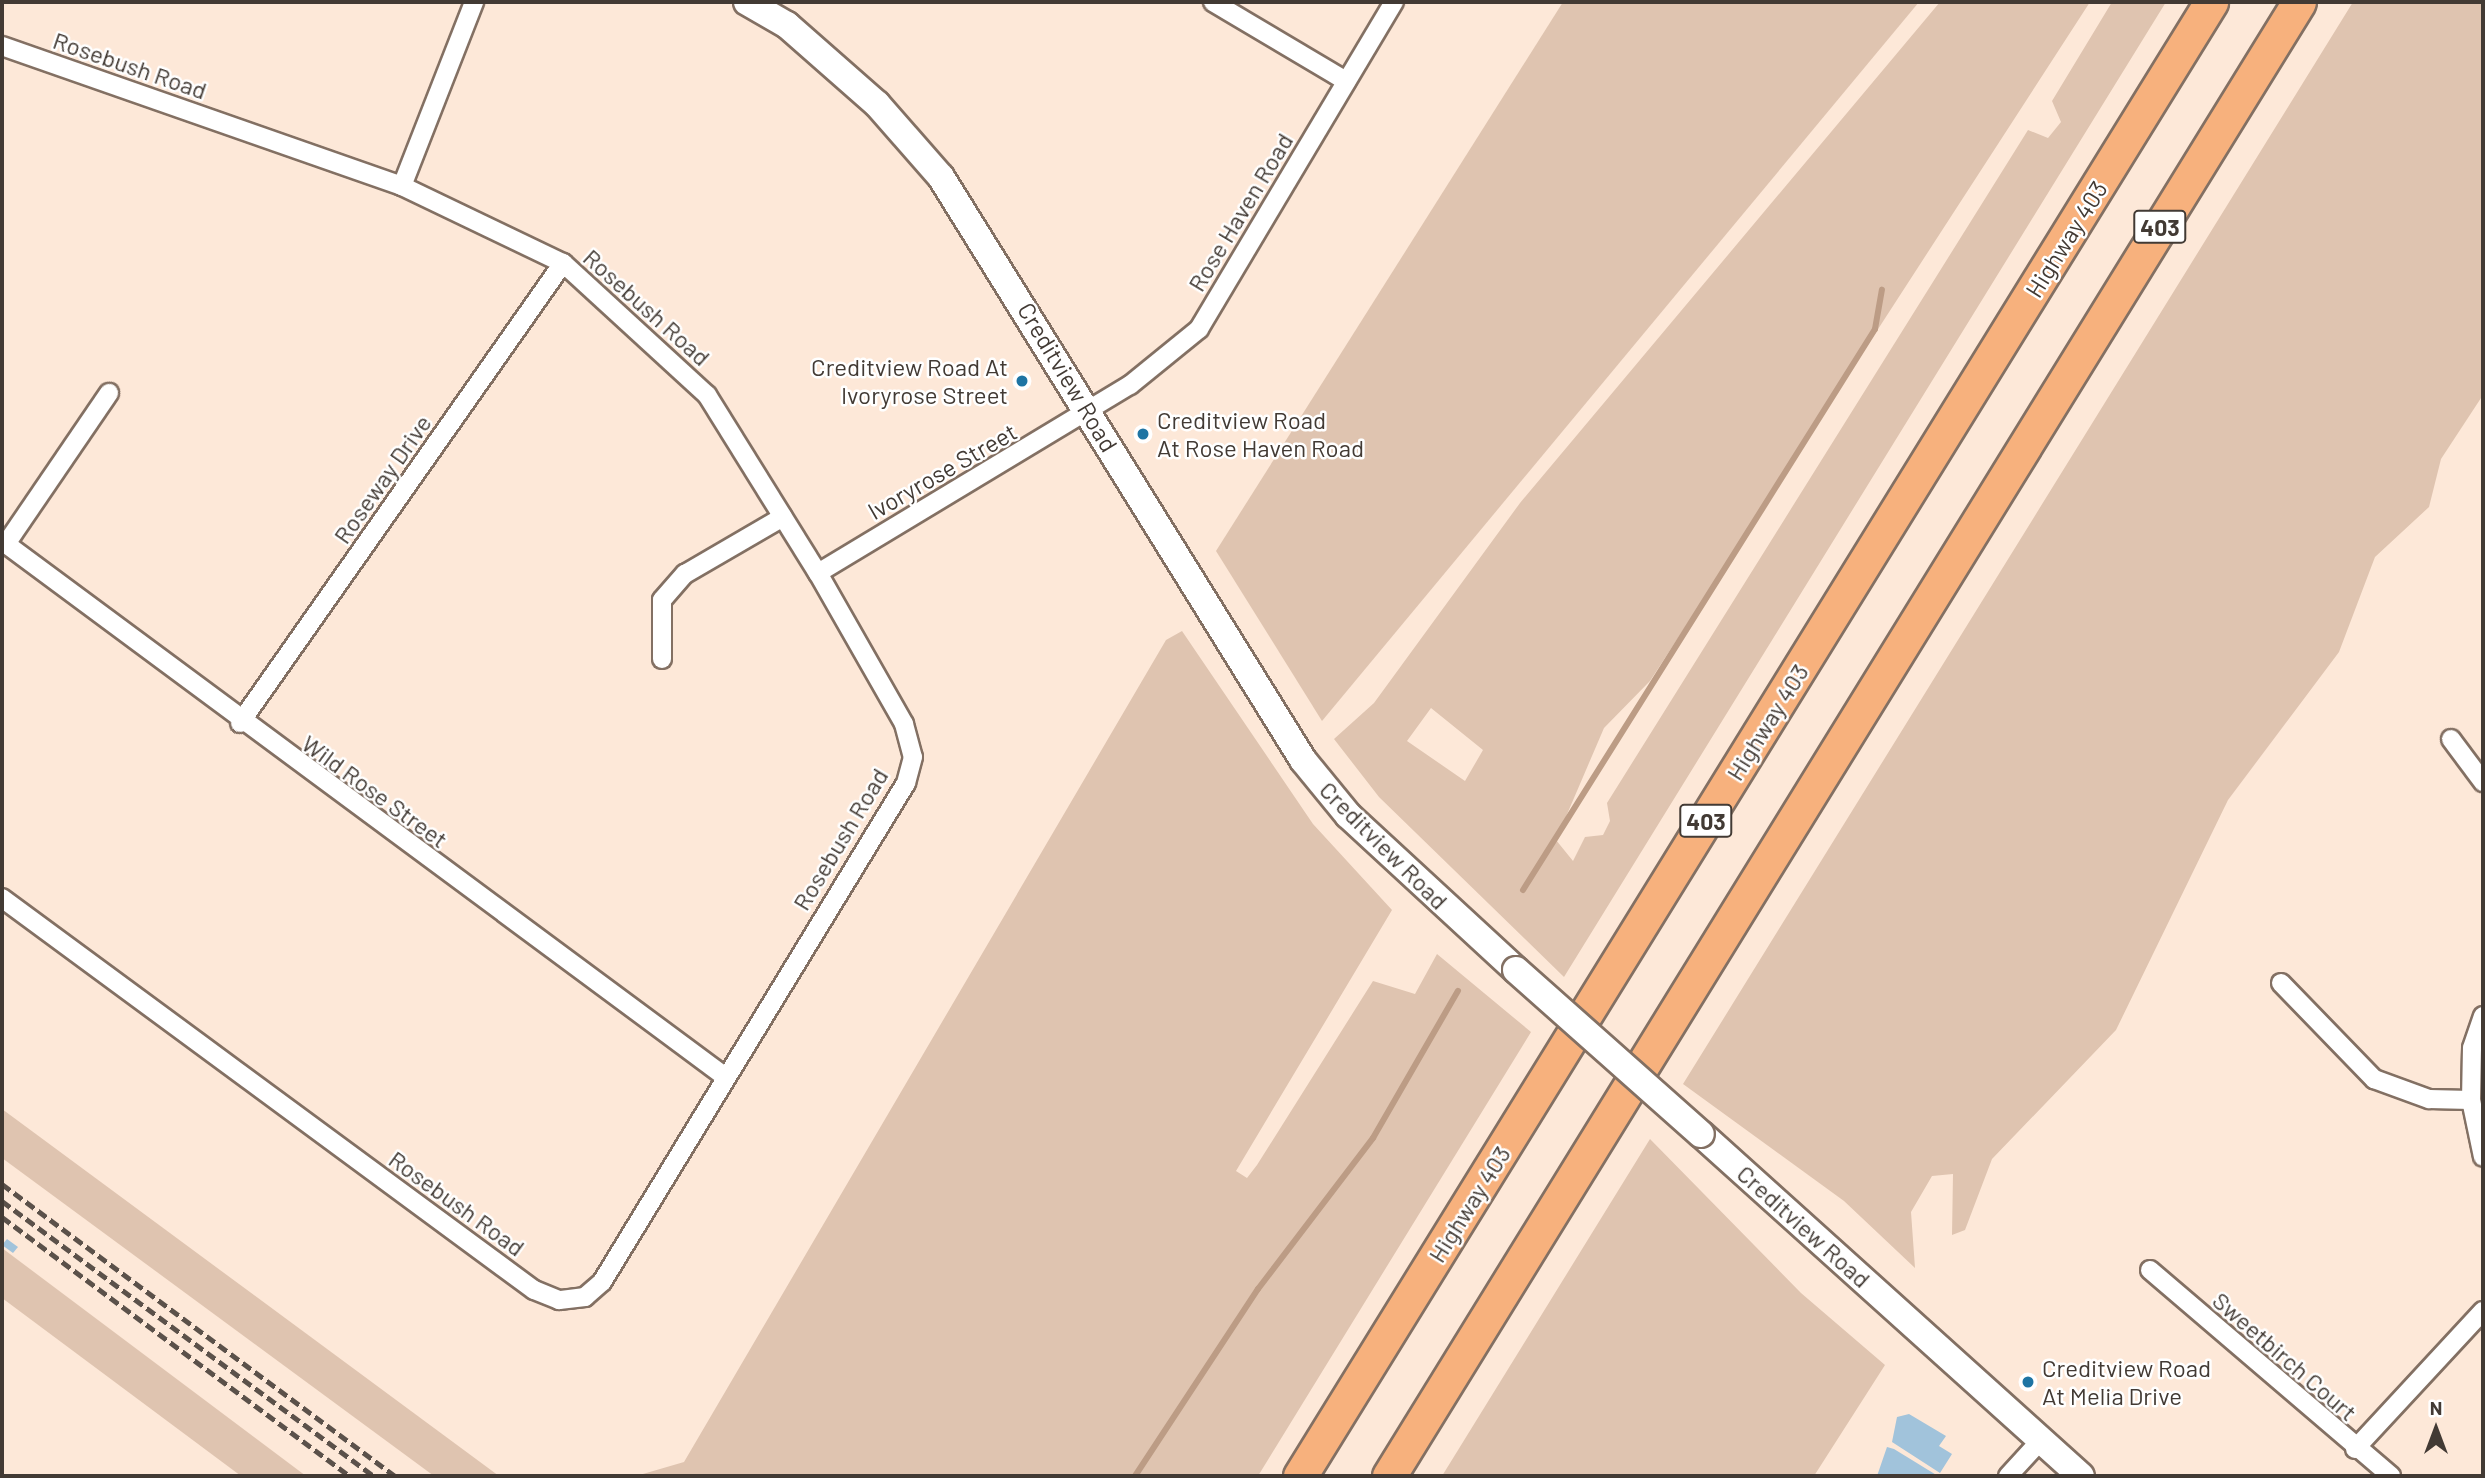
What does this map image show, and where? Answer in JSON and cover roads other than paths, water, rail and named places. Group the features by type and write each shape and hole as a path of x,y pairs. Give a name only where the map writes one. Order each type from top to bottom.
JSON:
{"highway":[{"name":"Highway 403","path":"1300,1476 2211,2"},
{"name":"403","path":"1389,1476 2299,2"}],"main road":[{"name":"Creditview Road","path":"747,2 787,25 877,104 942,177 1303,760 1348,815 1516,970 2081,1476"}],"street":[{"path":"402,186 474,2"},
{"path":"1213,2 1346,80"},
{"name":"Rose Haven Road","path":"1086,407 1130,385 1199,329 1394,2"},
{"name":"Rosebush Road","path":"2,46 402,186 563,263 707,396 818,573 904,724 913,757 906,783 723,1075 602,1282 586,1297 559,1300 534,1290 2,898"},
{"name":"Roseway Drive","path":"240,723 563,263"},
{"path":"4,543 109,393"},
{"name":"Ivoryrose Street","path":"818,573 1048,437 1086,407"},
{"path":"662,659 662,600 685,574 783,517"},
{"name":"Wild Rose Street","path":"4,543 240,723 723,1075"},
{"path":"2451,739 2483,782"},
{"path":"2281,983 2374,1079 2429,1099 2471,1100"},
{"path":"2483,1016 2472,1048 2471,1100 2483,1157"},
{"name":"Sweetbirch Court","path":"2150,1270 2355,1449 2391,1476"},
{"path":"2355,1449 2483,1311"},
{"path":"2008,1476 2042,1439"}],"waterway":[{"path":"1523,890 1875,329 1882,290"},
{"path":"1135,1476 1258,1289 1373,1138 1458,991"}],"railway":[{"path":"2,1184 395,1476"},
{"path":"2,1201 373,1476"},
{"path":"2,1217 350,1476"}],"place":[{"name":"Creditview Road At Ivoryrose Street","path":"1022,381"},
{"name":"Creditview Road At Rose Haven Road","path":"1143,434"},
{"name":"Creditview Road At Melia Drive","path":"2028,1382"}]}
